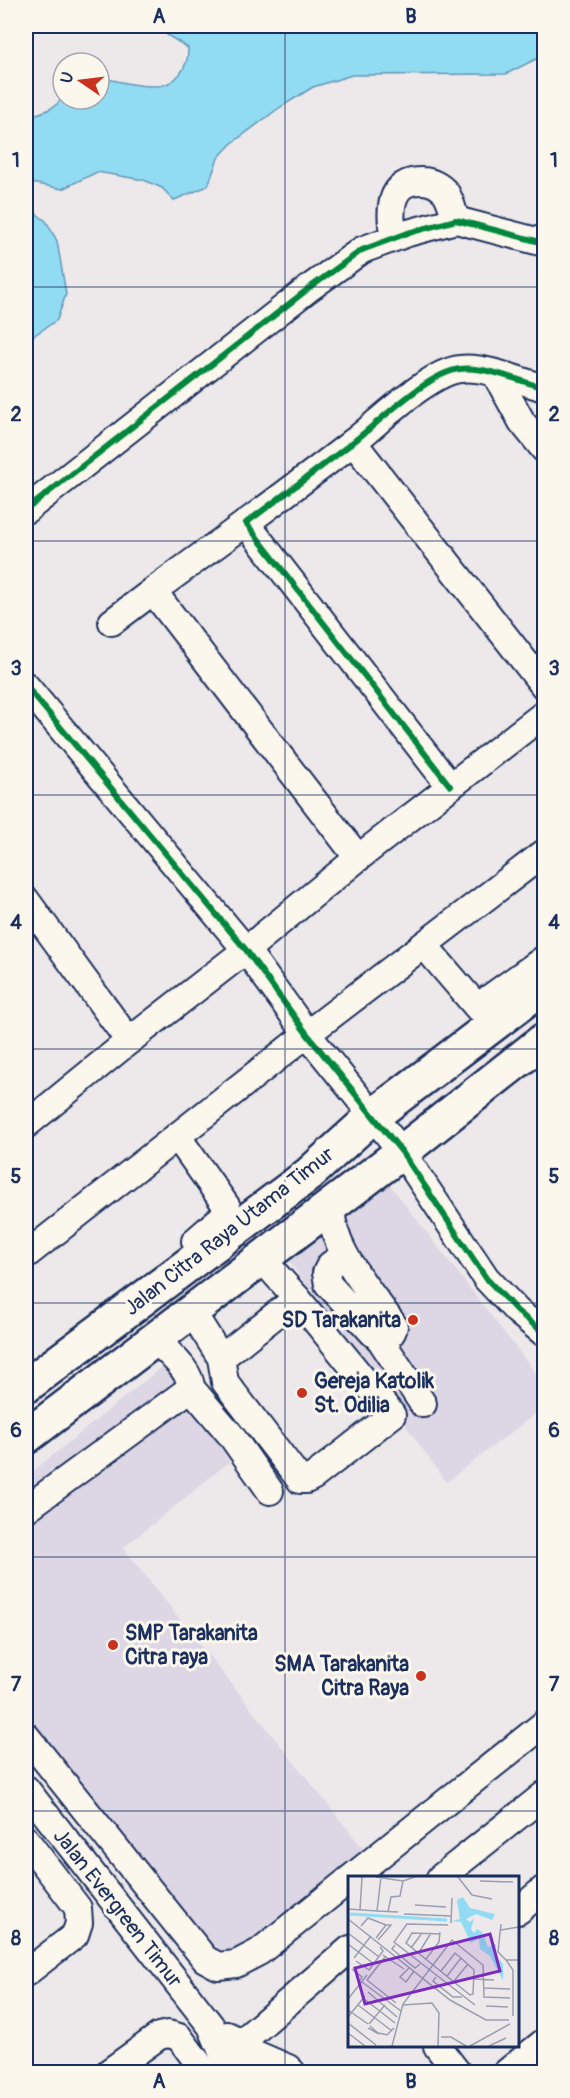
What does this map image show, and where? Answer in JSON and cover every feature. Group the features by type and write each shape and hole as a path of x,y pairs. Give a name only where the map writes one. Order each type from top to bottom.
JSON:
{"main road":[{"name":"Jalan Citra Raya Utama Timur","path":"26,1386 308,1175 373,1116 544,986"},
{"name":"Jalan Citra Raya Utama Timur","path":"26,1437 402,1152 544,1040"},
{"path":"131,1307 155,1339"}],"street":[{"path":"394,237 391,220 393,201 398,190 404,184 413,181 425,181 442,189 452,206 456,220"},
{"path":"26,510 333,269 362,250 394,237 456,220 544,243"},
{"path":"112,621 246,523 418,390 440,376 459,369 496,375 544,388"},
{"path":"496,375 522,422 544,449"},
{"path":"353,442 544,686"},
{"path":"246,523 450,786"},
{"path":"153,591 358,858"},
{"path":"26,687 246,950 307,1034 402,1152 486,1278 517,1311 544,1333"},
{"path":"26,1125 358,858 544,714"},
{"path":"26,1255 307,1034 544,853"},
{"path":"26,900 129,1041"},
{"path":"424,945 477,1007 544,959"},
{"path":"26,1371 215,1226 227,1213 227,1207 177,1136"},
{"path":"332,1204 331,1216 345,1254 363,1284 394,1326 393,1332 386,1339 380,1339 423,1404"},
{"path":"192,1312 221,1358 225,1382 300,1480 314,1476 392,1415 297,1298 261,1258"},
{"path":"221,1358 297,1298"},
{"path":"155,1339 185,1370 191,1382 191,1388 230,1434 270,1491"},
{"path":"26,1509 191,1388"},
{"path":"353,1876 544,1724"},
{"path":"26,1736 205,1959 218,1966 236,1964 259,1952 348,1880"},
{"name":"Jalan Evergreen Timur","path":"26,1789 211,2026 232,2059 267,2073"},
{"path":"443,1876 544,1795"},
{"path":"26,1840 78,1908 79,1923 75,1935 26,1973"},
{"path":"519,1910 544,1889"},
{"path":"149,1948 179,1927"},
{"path":"232,2059 348,1951"},
{"path":"109,2073 159,2036 168,2034 232,2059 288,2068 292,2073"},
{"path":"507,2073 544,2042"},
{"path":"438,2047 458,2073"}],"shaded area":[{"name":"SD Tarakanita","path":"386,1180 544,1384 544,1407 446,1482 285,1255"},
{"name":"SMP Tarakanita Citra raya","path":"168,1362 240,1453 123,1548 368,1855 215,1979 26,1742 26,1477"}],"water":[{"path":"153,26 544,26 544,59 536,59 506,74 352,75 313,87 279,108 231,144 218,158 208,186 174,200 162,188 144,180 97,172 62,189 26,182 26,117 51,108 51,111 111,111 111,80 155,86 169,83 184,68 188,48"},
{"path":"26,206 46,221 57,241 66,294 57,320 33,336 26,336"}],"cycle path":[{"path":"26,510 308,289 362,250 408,233 456,220 544,243"},
{"path":"450,786 246,523 352,443 419,388 448,372 460,369 480,370 544,388"},
{"path":"26,686 246,950 307,1034 402,1152 486,1278 517,1311 544,1333"}],"place":[{"name":"SD Tarakanita","path":"413,1320"},
{"name":"Gereja Katolik St. Odilia","path":"302,1393"},
{"name":"SMP Tarakanita Citra raya","path":"113,1645"},
{"name":"SMA Tarakanita Citra Raya","path":"421,1676"}]}
